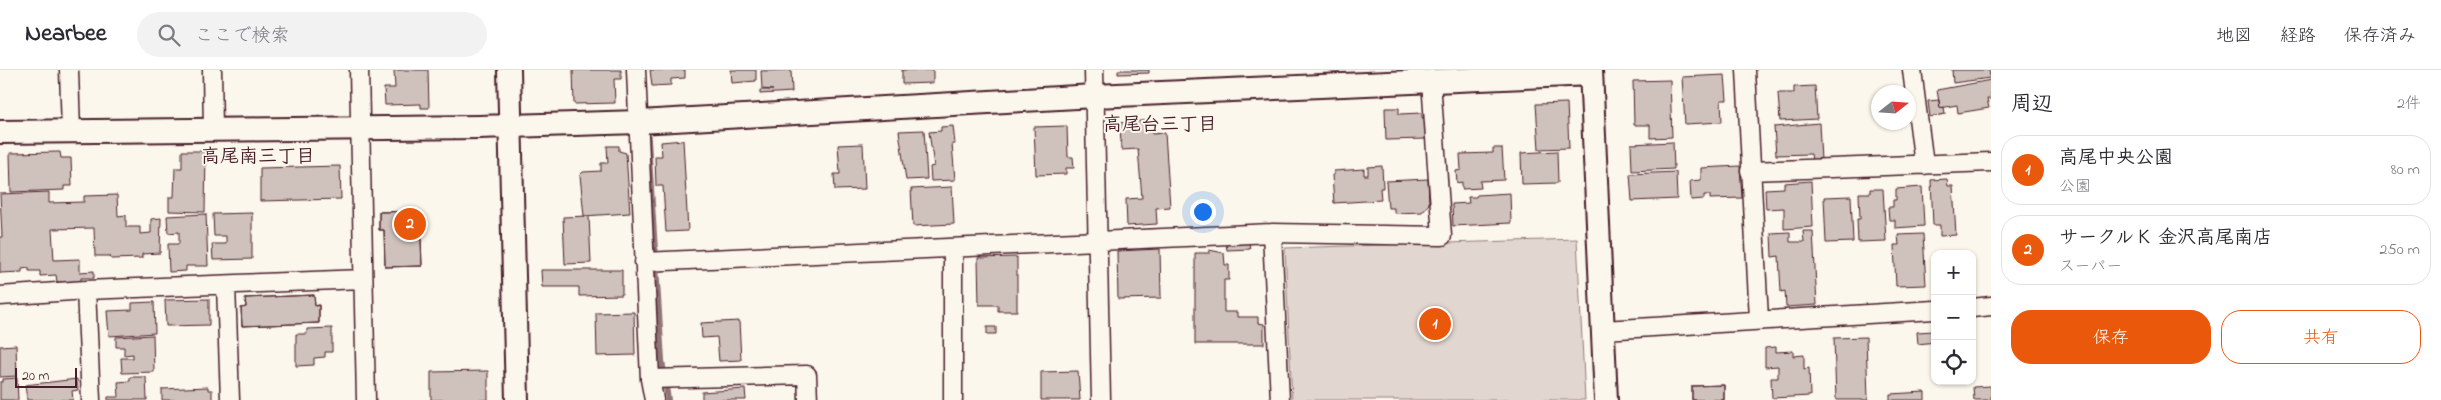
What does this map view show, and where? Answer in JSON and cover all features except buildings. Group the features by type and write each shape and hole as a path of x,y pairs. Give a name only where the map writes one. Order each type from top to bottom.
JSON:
{"street":[{"path":"69,70 71,131"},
{"path":"212,70 213,130"},
{"path":"359,70 366,400"},
{"path":"509,70 517,400"},
{"path":"636,70 650,379 654,400"},
{"path":"1094,70 1101,400"},
{"path":"1746,70 1759,319"},
{"path":"1912,70 1924,165"},
{"path":"0,132 510,127 639,122 1095,96 1591,72 1606,400"},
{"path":"644,262 1272,233 1442,236 1431,81"},
{"path":"1750,171 1991,162"},
{"path":"1272,233 1280,400"},
{"path":"953,248 953,400"},
{"path":"0,296 86,290 363,279"},
{"path":"226,285 230,400"},
{"path":"86,290 91,400"},
{"path":"1976,308 1991,306"},
{"path":"1603,330 1759,319 1931,310"},
{"path":"650,379 807,375 808,400"}],"shaded area":[{"path":"1577,239 1585,400 1292,400 1285,248"}],"waterway":[{"path":"647,125 662,360 668,400"}],"place":[{"name":"サークルＫ 金沢高尾南店","path":"410,224"},
{"name":"高尾中央公園","path":"1435,324"}],"district":[{"name":"高尾台三丁目","path":"1160,123"},
{"name":"高尾南三丁目","path":"258,155"}]}
